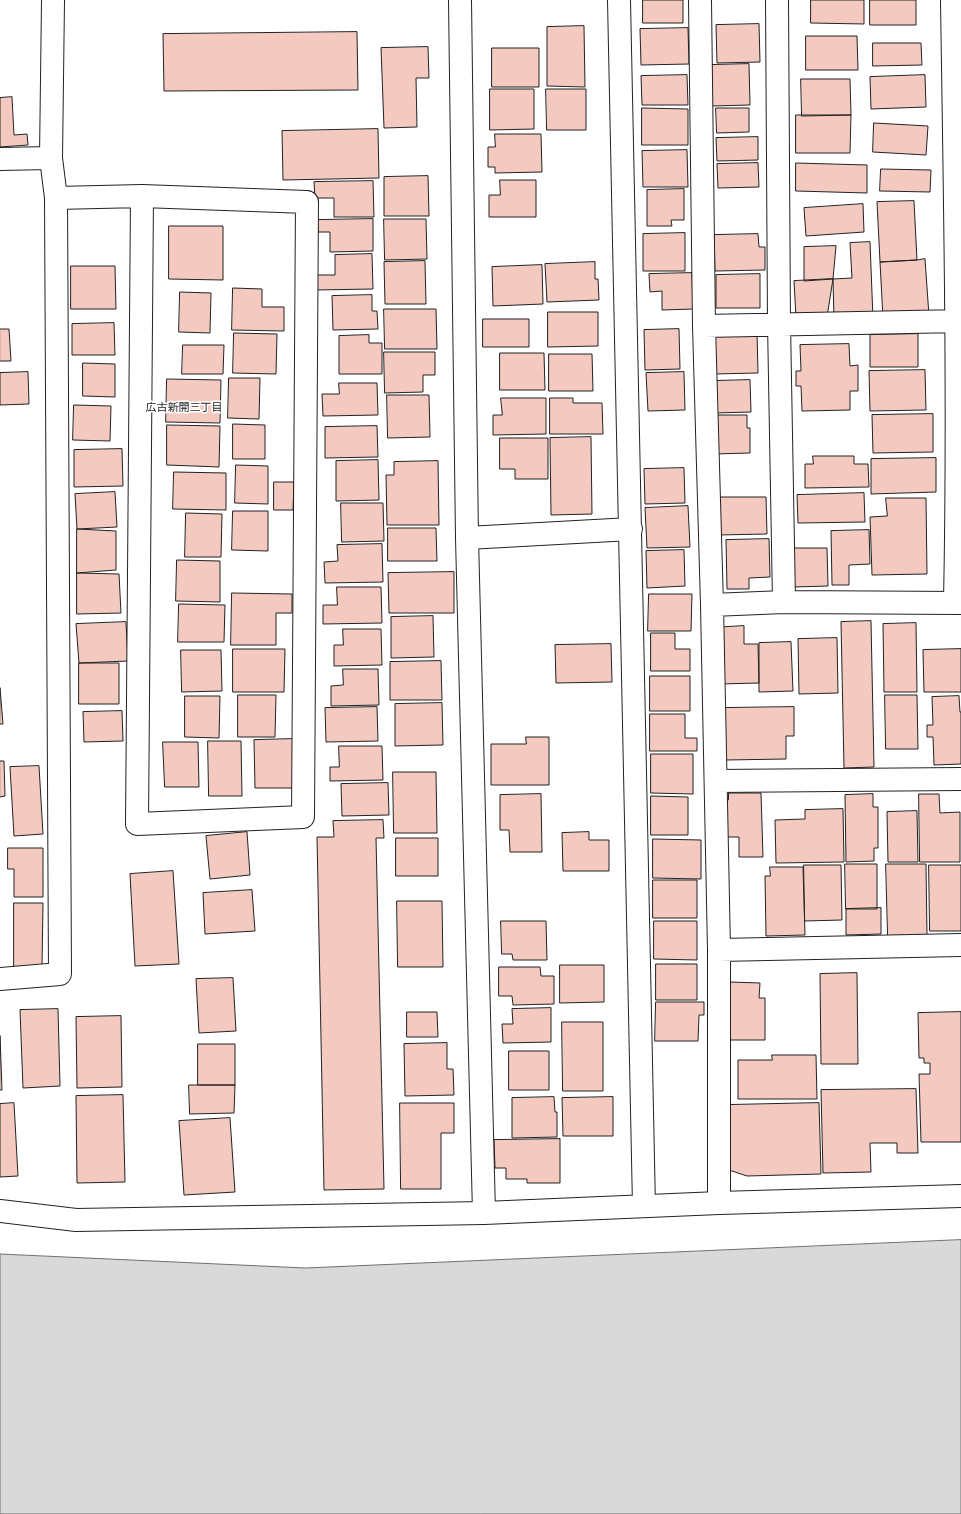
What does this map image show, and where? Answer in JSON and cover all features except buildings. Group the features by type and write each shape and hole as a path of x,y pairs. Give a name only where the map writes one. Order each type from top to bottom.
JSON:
{"street":[{"path":"0,979 60,974 56,198 51,158 53,0"},
{"path":"460,0 467,538 484,1214"},
{"path":"619,0 644,1206"},
{"path":"700,0 704,326 712,605 719,950 719,1203"},
{"path":"777,0 779,323 784,602"},
{"path":"712,605 784,602 958,603 957,508 959,321 952,0"},
{"path":"0,159 51,158"},
{"path":"56,198 142,196 307,202 303,817 137,824 142,196"},
{"path":"704,326 779,323 959,321"},
{"path":"467,538 631,529"},
{"path":"716,781 961,779"},
{"path":"719,950 961,945"},
{"path":"0,1211 76,1220 484,1214 719,1203 961,1196"}],"shaded area":[{"path":"961,1240 961,1514 0,1514 0,1254 305,1268"}],"district":[{"name":"広古新開三丁目","path":"184,408"}]}
